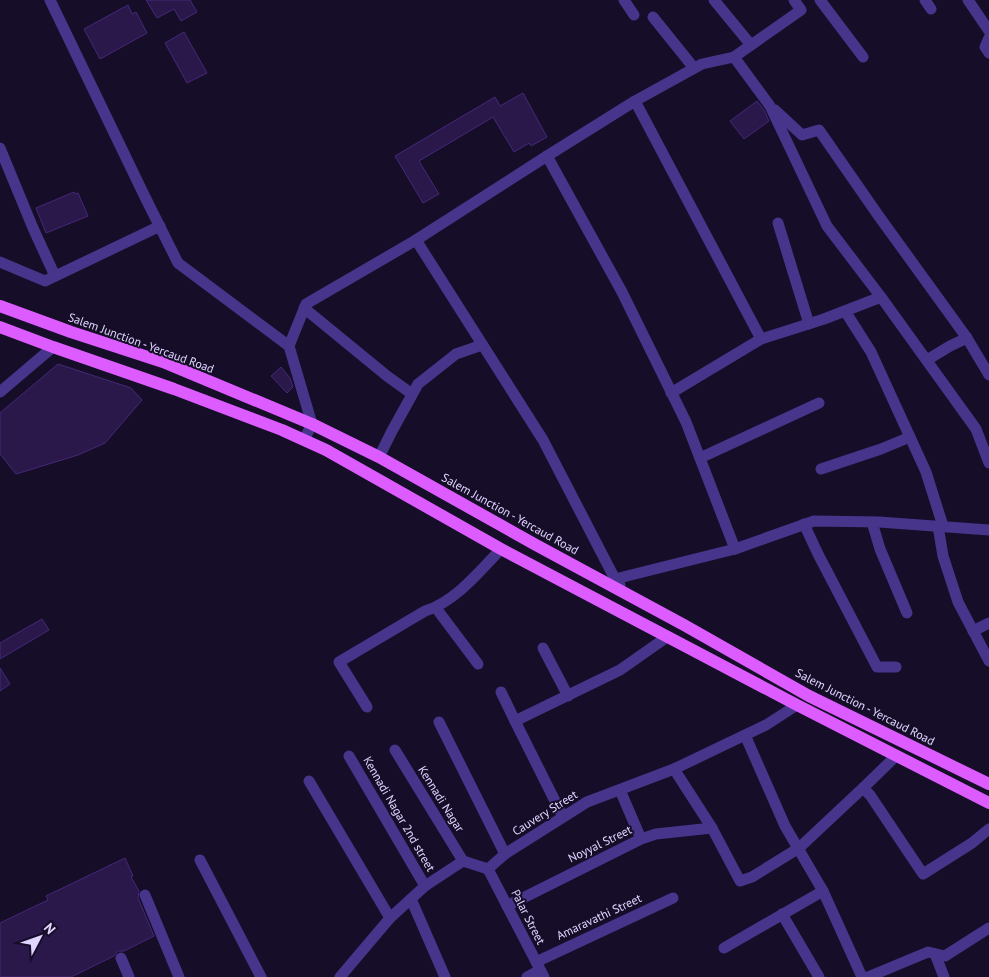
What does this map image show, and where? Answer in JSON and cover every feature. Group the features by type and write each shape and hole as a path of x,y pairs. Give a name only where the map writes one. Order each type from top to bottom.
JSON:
{"main road":[{"name":"Salem Junction - Yercaud Road","path":"0,306 71,332 163,362 312,424 379,457 809,696 989,784"},
{"path":"0,327 174,389 282,430 326,450 501,549 797,705 989,803"},
{"path":"616,610 628,596"}],"street":[{"path":"50,0 178,263 289,346 312,424 304,440"},
{"path":"624,0 634,15"},
{"path":"714,0 751,45"},
{"path":"289,346 306,304 416,240 635,101 702,64 734,56 801,10 794,0"},
{"path":"820,0 862,57"},
{"path":"968,0 989,30"},
{"path":"653,17 694,68"},
{"path":"989,38 985,47 989,53"},
{"path":"734,56 770,106 828,226 976,429 989,463"},
{"path":"635,101 761,338"},
{"path":"770,106 802,135 819,130 968,338 989,375"},
{"path":"0,148 32,228 55,276"},
{"path":"547,156 622,292 686,422 736,549"},
{"path":"778,223 809,324"},
{"path":"0,262 45,281 160,226"},
{"path":"416,240 543,440 615,579 628,596"},
{"path":"671,393 761,338 824,319 881,297"},
{"path":"304,308 412,394"},
{"path":"845,311 871,352 926,472 940,526 943,556 958,602 989,661"},
{"path":"926,360 968,338"},
{"path":"379,457 418,384 456,354 482,345"},
{"path":"0,392 53,347"},
{"path":"700,458 819,402"},
{"path":"821,469 910,437"},
{"path":"615,579 736,549 814,521 872,522 989,530"},
{"path":"872,522 880,549 908,613"},
{"path":"804,524 877,667 896,667"},
{"path":"367,707 340,662 425,611 436,608 460,591 501,549"},
{"path":"436,608 478,664"},
{"path":"973,631 989,623"},
{"path":"515,721 620,670 667,637"},
{"path":"543,648 568,696"},
{"path":"501,692 563,817"},
{"name":"Cauvery Street","path":"488,869 505,854 587,802 674,769 766,725 797,705"},
{"path":"439,722 505,854"},
{"path":"745,735 785,826 823,891 862,977"},
{"name":"Kennadi Nagar","path":"394,750 463,862"},
{"name":"Kennadi Nagar 2nd street","path":"349,756 425,886"},
{"path":"674,769 712,828 740,881 752,877 799,848 896,756"},
{"path":"309,781 390,918"},
{"path":"863,788 870,795 923,874 972,843 989,829"},
{"path":"620,790 641,839"},
{"name":"Noyyal Street","path":"507,906 641,839 656,834 712,828"},
{"path":"200,860 261,977"},
{"path":"340,977 390,918 425,886 463,862 488,869"},
{"name":"Palar Street","path":"488,869 540,970"},
{"path":"724,948 823,891"},
{"path":"145,895 179,977"},
{"name":"Amaravathi Street","path":"527,977 673,898"},
{"path":"411,899 446,977"},
{"path":"782,914 819,977"},
{"path":"868,977 928,952 946,956 989,928"},
{"path":"935,954 944,977"},
{"path":"121,958 130,977"}],"building":[{"path":"146,0 190,0 197,12 181,21 174,9 157,18"},
{"path":"128,5 132,14 136,12 147,33 100,59 84,29"},
{"path":"184,32 207,73 187,83 165,43"},
{"path":"523,93 547,137 531,146 529,143 514,152 493,117 419,161 439,194 423,203 395,156 495,97 500,106"},
{"path":"757,101 769,121 744,139 730,121"},
{"path":"74,192 75,194 78,193 88,216 46,233 36,208"},
{"path":"58,364 131,388 142,400 105,443 78,455 16,474 0,454 0,413"},
{"path":"281,367 290,378 293,387 287,393 271,376"},
{"path":"42,619 49,630 0,659 0,643"},
{"path":"0,668 10,684 0,691"},
{"path":"125,858 133,876 131,877 139,891 138,898 154,936 124,951 118,951 114,956 71,977 0,977 0,923 48,900 46,896"}]}
